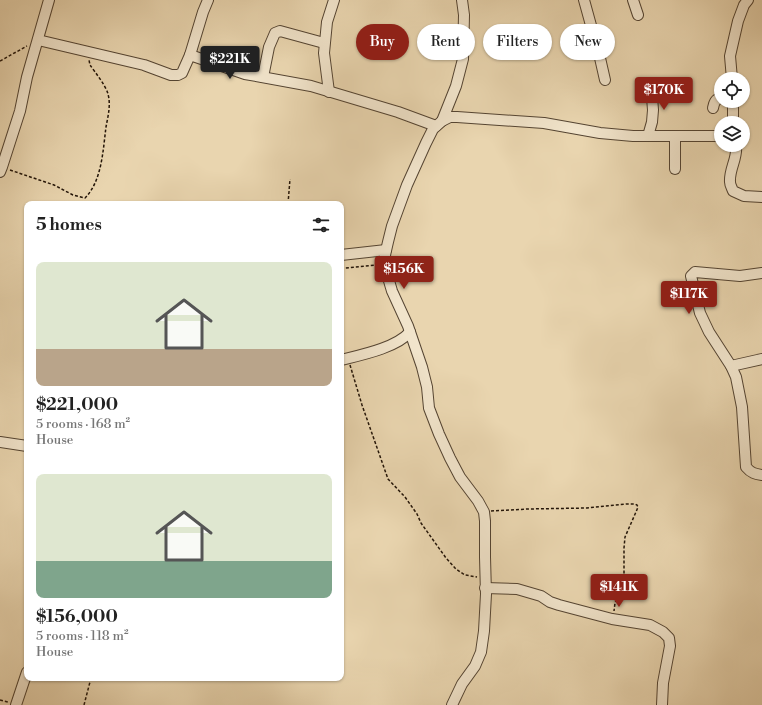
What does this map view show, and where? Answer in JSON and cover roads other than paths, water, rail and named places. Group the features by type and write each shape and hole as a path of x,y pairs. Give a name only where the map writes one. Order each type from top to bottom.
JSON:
{"street":[{"path":"1,169 20,111 27,77 49,0"},
{"path":"38,40 144,66 171,75 178,75 182,73 190,55 208,0"},
{"path":"329,92 324,42 327,22 334,0"},
{"path":"439,124 456,86 463,59 464,15 462,0"},
{"path":"584,0 605,80"},
{"path":"633,0 638,15"},
{"path":"731,72 730,56 738,21 744,5 748,0"},
{"path":"263,77 275,33 280,32 324,42"},
{"path":"190,55 245,74 311,86 439,124"},
{"path":"648,136 652,122 653,110 651,84"},
{"path":"452,705 462,684 475,666 481,652 484,631 484,512 478,501 460,477 438,434 429,408 427,387 422,367 410,332 392,291 387,274 385,255 392,226 407,185 426,143 434,129 450,117 544,123 600,133 633,136 714,136"},
{"path":"675,136 675,169"},
{"path":"736,152 730,182 733,191 744,196 762,197"},
{"path":"344,255 386,250"},
{"path":"762,273 740,276 695,272 691,276 700,313 709,332 731,366 736,377 742,407 746,467 754,474 762,475"},
{"path":"345,359 369,353 400,341 410,332"},
{"path":"400,341 416,349"},
{"path":"731,366 762,359"},
{"path":"0,442 24,446"},
{"path":"485,583 517,589 541,596 550,602 559,605 612,619 650,625 663,632 669,638 670,646 663,683 662,705"},
{"path":"16,705 24,681"}]}
